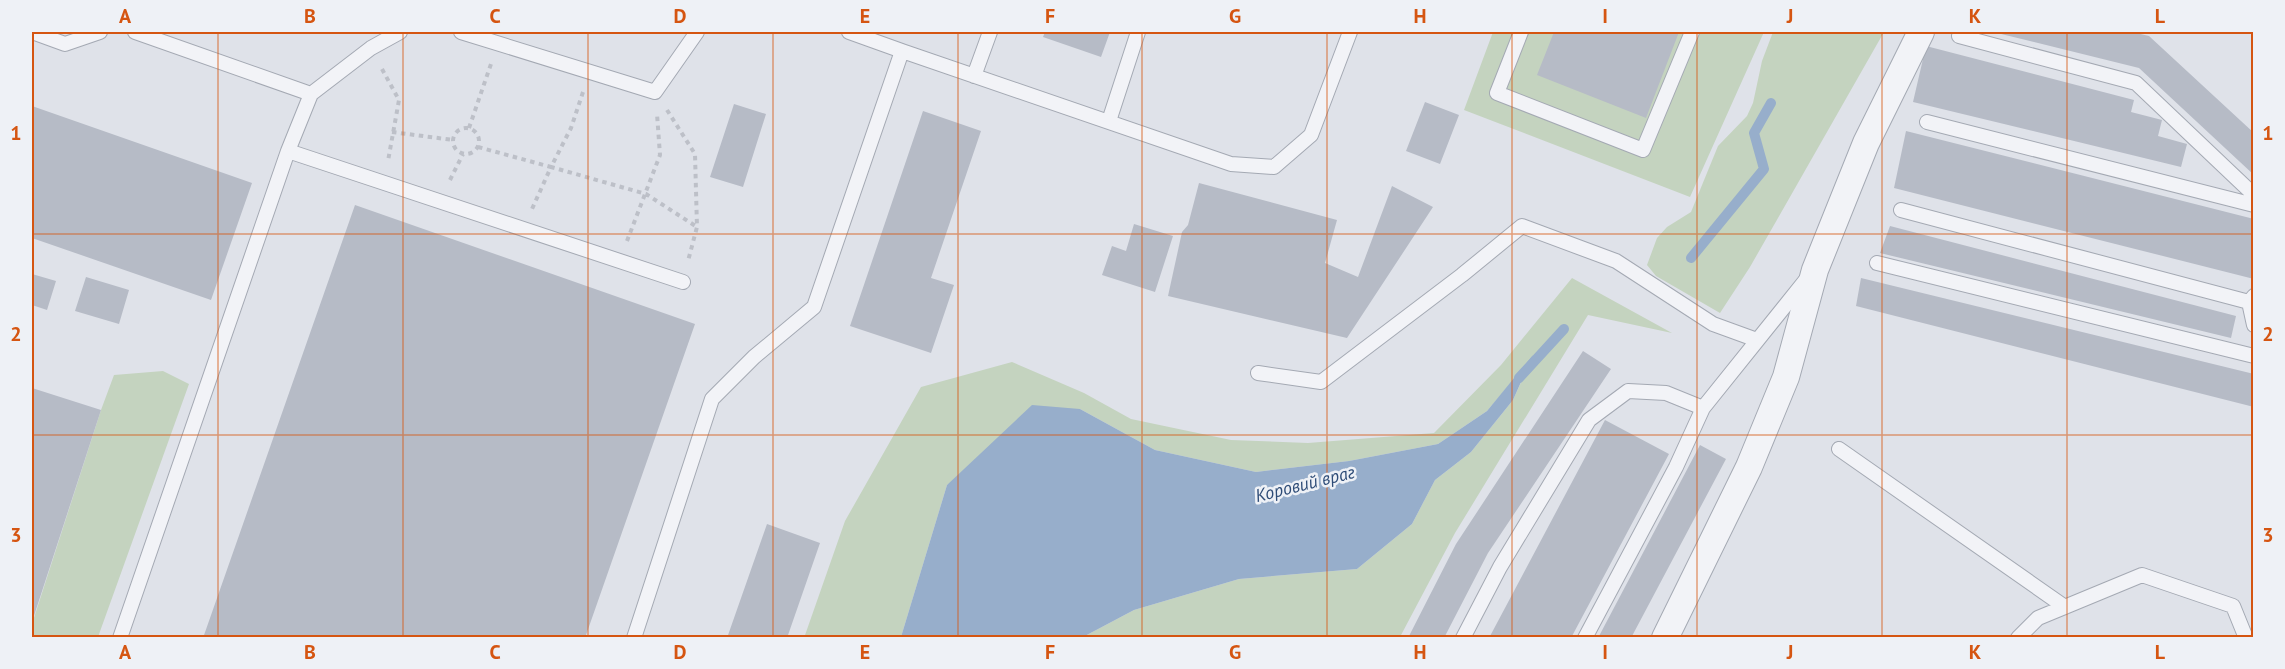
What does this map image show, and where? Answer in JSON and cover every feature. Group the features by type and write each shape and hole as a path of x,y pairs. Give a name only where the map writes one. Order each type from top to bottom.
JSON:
{"street":[{"path":"1665,638 1749,467 1786,377 1815,270 1866,143 1921,32"}],"lane":[{"path":"32,32 65,44 100,32"},
{"path":"135,32 311,94"},
{"path":"120,638 288,151 311,94 371,48 400,32"},
{"path":"461,32 655,92 697,32"},
{"path":"849,32 1231,164 1274,167 1311,135 1350,32"},
{"path":"974,76 990,32"},
{"path":"1108,121 1138,32"},
{"path":"1521,32 1497,93 1643,150 1692,32"},
{"path":"1959,36 2136,83 2253,195"},
{"path":"634,638 712,399 754,357 814,307 902,51"},
{"path":"1927,122 2253,205"},
{"path":"288,151 683,282"},
{"path":"1901,210 2251,299 2253,325"},
{"path":"1258,373 1321,382 1462,275 1522,226 1616,261 1713,324 1757,340"},
{"path":"1877,262 2253,356"},
{"path":"1585,638 1676,467 1703,408 1815,270"},
{"path":"1462,638 1500,567 1589,420 1628,391 1666,393 1703,408"},
{"path":"1839,450 2065,607"},
{"path":"2018,638 2038,618 2142,575 2233,606 2246,638"}],"path":[{"path":"469,128 498,43"},
{"path":"371,48 399,100 385,183"},
{"path":"522,229 571,128 590,71"},
{"path":"619,261 660,155 655,92"},
{"path":"655,92 695,154 697,227 683,282"},
{"path":"469,128 479,139 478,147 471,153 463,154 454,146 453,140 455,133 469,128"},
{"path":"392,132 453,140"},
{"path":"478,147 646,194 697,227"}],"green space":[{"path":"1493,32 1764,32 1690,197 1464,110"},
{"path":"1773,32 1884,32 1750,267 1720,313 1656,276 1647,265 1657,238 1667,227 1691,212 1718,146 1747,116 1753,103 1762,61"},
{"path":"1572,278 1672,333 1588,315 1455,533 1400,637 1083,637 1134,610 1239,579 1357,569 1412,524 1435,480 1471,452 1513,400 1532,358 1487,411 1438,444 1349,461 1256,472 1155,450 1080,409 947,485 901,637 804,638 845,521 921,387 1012,362 1084,393 1131,419 1231,440 1308,443 1434,433 1501,365"},
{"path":"163,371 189,384 98,637 32,637 32,624 114,375"}],"water":[{"path":"1533,355 1513,400 1471,452 1435,480 1412,524 1357,569 1239,579 1134,610 1083,637 901,637 947,485 1032,405 1080,409 1155,450 1256,472 1349,461 1438,444 1487,411"}],"building":[{"path":"1045,32 1110,32 1101,57 1043,37"},
{"path":"1554,32 1679,32 1646,118 1537,75"},
{"path":"1993,32 2132,32 2149,36 2254,133 2254,175 2139,68"},
{"path":"1926,46 2134,100 2131,112 2162,120 2158,136 2187,144 2181,167 1913,102"},
{"path":"1425,102 1459,115 1440,164 1406,151"},
{"path":"734,104 766,114 743,187 710,177"},
{"path":"32,106 252,183 211,300 32,238"},
{"path":"923,111 981,131 931,278 954,285 931,353 850,326"},
{"path":"1906,131 2254,219 2254,279 1894,188"},
{"path":"1199,183 1337,220 1325,263 1358,277 1392,186 1433,207 1347,338 1168,296 1182,232 1188,225"},
{"path":"355,205 695,324 585,638 203,638"},
{"path":"1134,224 1173,236 1155,292 1102,275 1112,246 1126,251"},
{"path":"1890,226 2236,316 2231,338 1880,253"},
{"path":"32,274 56,281 47,310 32,305"},
{"path":"86,277 129,290 119,324 75,311"},
{"path":"1861,278 2254,374 2254,407 1856,306"},
{"path":"1583,351 1611,369 1488,553 1444,638 1408,638 1456,544"},
{"path":"32,388 101,410 32,622"},
{"path":"1605,420 1669,454 1571,638 1489,638"},
{"path":"1700,445 1726,459 1631,638 1598,638"},
{"path":"767,524 820,543 787,638 727,638"}],"waterway":[{"name":"Коровий враг","path":"1691,258 1764,169 1754,133 1771,103"},
{"name":"Коровий враг","path":"1519,378 1564,329"}]}
